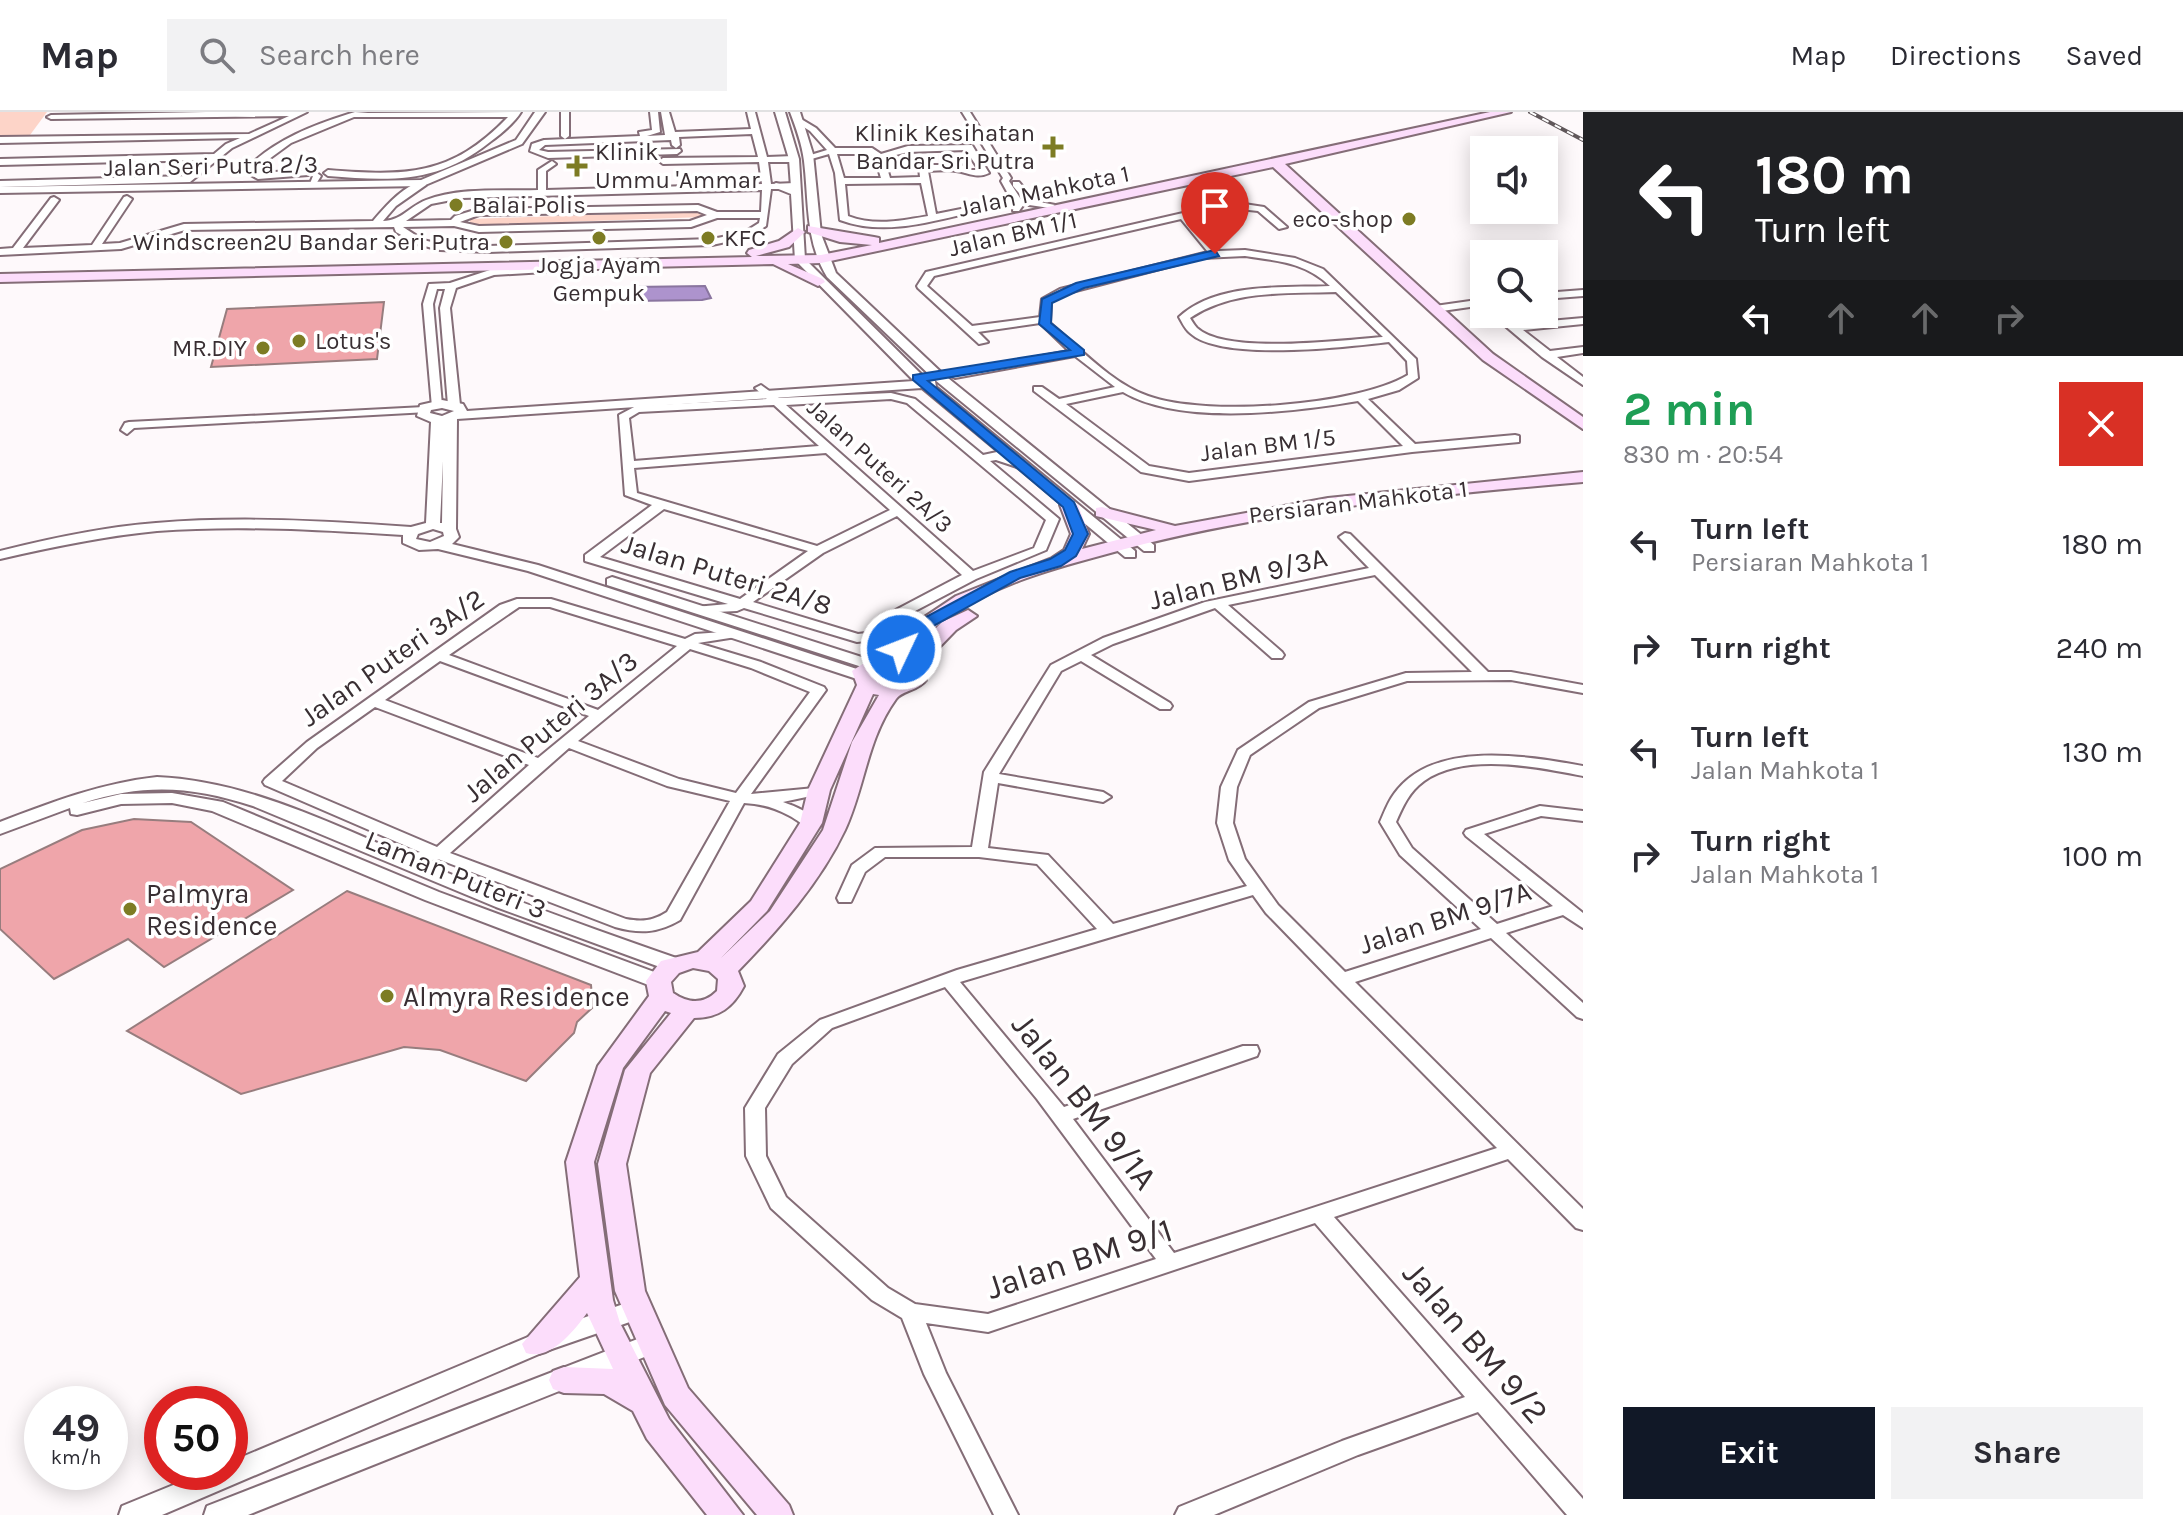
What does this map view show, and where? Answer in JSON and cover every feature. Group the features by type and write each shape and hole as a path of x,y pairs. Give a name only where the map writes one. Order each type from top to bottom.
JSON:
{"main road":[{"path":"1232,169 1482,112"},
{"path":"1232,169 1279,174 1286,166 1311,156 1502,112"},
{"name":"Jalan Mahkota 1","path":"820,255 1015,207 1050,205 1232,169 1286,166 1343,143"},
{"path":"1286,166 1442,308 1488,357 1583,424"},
{"name":"Jalan Mahkota 1","path":"820,255 869,251 1232,169"},
{"path":"813,229 840,238 884,241"},
{"path":"741,256 773,249 793,239 798,232"},
{"path":"759,263 788,267 825,279 836,263 869,251"},
{"path":"0,278 759,263 820,255"},
{"path":"0,269 798,257"},
{"path":"1442,308 1583,412"},
{"name":"Persiaran Mahkota 1","path":"714,965 778,916 834,830 862,742 891,691 913,684 917,675 910,666 949,626 1021,586 1194,527 1257,513 1385,494 1583,477"},
{"name":"Persiaran Mahkota 1","path":"889,660 930,621 1015,575 1056,563 1132,547 1397,504 1583,487"},
{"path":"1056,563 1071,553 1080,534 1069,505"},
{"path":"1102,512 1145,525 1194,527"},
{"path":"727,1515 658,1429 605,1323 595,1279 580,1162 611,1066 671,988 714,965 759,906 811,823 819,790 865,675 889,660 910,666"},
{"path":"865,675 891,691"},
{"path":"671,988 700,1010 722,1002 732,986 714,965"},
{"path":"671,988 638,1070 612,1164 630,1291 676,1396 777,1515"},
{"path":"537,1344 570,1313 595,1279"},
{"path":"564,1380 587,1378 609,1381 628,1390 643,1403"}],"street":[{"path":"35,139 53,114 302,112"},
{"path":"0,184 134,184 186,180 200,175 214,157 302,112"},
{"path":"377,222 393,204 423,183 512,146 524,137 540,112"},
{"path":"565,112 565,136"},
{"path":"524,137 654,133 654,112"},
{"path":"665,112 669,134 675,136"},
{"path":"398,222 399,230 406,236 440,247 584,246 730,240 756,230 766,211 772,186 751,112"},
{"path":"780,112 793,156 798,257 945,377 1102,512 1132,547"},
{"path":"966,112 1008,179 1032,203 1050,205"},
{"path":"134,184 164,136 186,114"},
{"path":"328,173 329,170 321,168 305,173 258,176 248,171 278,147 348,117 516,114"},
{"path":"305,173 315,180 328,173 401,176 427,172 497,136 516,114"},
{"path":"796,117 826,138 833,151 840,181 843,218 850,222 882,226 932,216 1015,207 1005,181 1008,179"},
{"path":"796,117 808,154 813,229 825,279 900,361 999,452 1020,464 1069,505 1132,547"},
{"path":"755,131 535,146 536,153 552,160 678,156 779,159 833,151 867,150 879,157 886,180"},
{"path":"0,140 254,135"},
{"path":"675,136 678,156"},
{"path":"879,157 891,153 913,148 969,147 985,173 924,166 891,153"},
{"path":"0,162 214,157"},
{"path":"979,160 996,159"},
{"path":"542,193 542,170 552,160"},
{"path":"924,166 932,216"},
{"name":"Jalan Seri Putra 2/3","path":"0,190 315,180 423,183"},
{"path":"840,181 925,180"},
{"path":"398,222 415,208 445,198 772,186 795,186 811,191"},
{"path":"704,188 740,196 766,211"},
{"path":"587,192 587,209"},
{"path":"95,248 127,199"},
{"path":"16,251 54,200"},
{"name":"Jalan BM 1/1","path":"983,342 922,286 930,274 1241,204 1265,211 1282,227"},
{"path":"454,223 458,218 478,212 687,207 707,209 716,215"},
{"path":"0,252 126,245 184,227 398,222 454,223 470,229 585,227 691,224 716,215 766,211"},
{"path":"1182,215 1215,254"},
{"path":"584,246 585,227"},
{"path":"1245,253 1295,261 1320,271 1339,289 1412,361 1414,376 1402,387 1361,398 1217,411 1177,409 1144,399 1126,388 1045,324 1046,301 1064,291 1215,254 1245,253"},
{"path":"433,525 443,412 430,289 451,286 493,272 609,266"},
{"path":"446,537 443,412 445,308 451,286"},
{"path":"1339,289 1220,299 1196,308 1184,317 1184,321 1190,330 1208,339 1242,345 1273,347 1392,339"},
{"path":"1558,292 1567,290"},
{"path":"1558,294 1583,293"},
{"path":"1442,308 1470,303"},
{"path":"970,330 1045,319"},
{"path":"1558,323 1583,321"},
{"path":"1512,328 1583,382"},
{"path":"1546,355 1583,350"},
{"path":"443,412 129,425 127,430 767,394 922,382 1079,352"},
{"path":"896,384 901,374 900,361"},
{"path":"896,384 952,408"},
{"path":"1056,403 1126,388"},
{"name":"Jalan BM 1/5","path":"1038,389 1145,469 1189,477 1412,448 1515,439"},
{"path":"818,550 631,495 623,417 636,409 767,394 891,396 911,401 981,459 999,452"},
{"name":"Jalan Puteri 2A/3","path":"767,394 971,576"},
{"name":"Jalan BM 1/5","path":"1361,398 1412,448"},
{"path":"628,465 829,449"},
{"name":"Jalan Puteri 2A/8","path":"662,504 590,558 740,605 857,638 870,637 893,617 971,576 1039,550 1053,519 981,459"},
{"path":"695,615 740,605 818,550 898,511"},
{"path":"0,555 107,531 198,522 295,523 410,536 416,545 446,537"},
{"path":"0,563 114,537 186,530 261,528 410,536 433,525"},
{"path":"433,525 446,537 533,568 695,615 749,626 865,675"},
{"path":"1345,537 1375,571 1483,675"},
{"name":"Jalan BM 9/3A","path":"979,852 991,777 1056,668 1108,641 1218,604 1375,571"},
{"name":"Jalan Puteri 3A/2","path":"439,854 273,785 273,779 312,745 505,608 535,602 551,603 692,641 819,690 740,798"},
{"path":"1218,604 1277,655"},
{"path":"740,605 749,626"},
{"path":"695,615 731,634 865,675"},
{"path":"695,615 692,641 731,634"},
{"name":"Jalan Puteri 3A/3","path":"439,854 540,764 692,641"},
{"path":"1081,655 1165,706"},
{"path":"439,656 599,715"},
{"path":"1583,689 1511,676 1406,677 1314,705 1243,753 1229,787 1225,823 1237,860 1272,909 1583,1222"},
{"path":"373,701 540,764"},
{"path":"568,742 639,772 740,798 762,799 819,790"},
{"path":"1583,771 1498,758 1445,766 1414,779 1394,800 1388,822 1406,851 1583,1013"},
{"path":"991,777 1103,797"},
{"path":"0,828 99,791 149,782 192,782 228,790 540,917 671,988"},
{"name":"Laman Puteri 3","path":"0,841 79,810 121,799 172,798 217,806 500,923 671,988"},
{"path":"404,860 439,854 646,929 674,916 740,798"},
{"path":"762,799 796,812 811,823"},
{"path":"1583,816 1540,811 1472,833 1583,922"},
{"path":"845,898 858,869 881,852 979,852 1042,859 1109,931"},
{"path":"439,854 441,875"},
{"name":"Jalan BM 9/1","path":"1257,888 948,979 826,1024 785,1059 755,1108 756,1156 778,1202 880,1294 911,1312 988,1323 1510,1151"},
{"name":"Jalan BM 9/7A","path":"1341,980 1566,908"},
{"name":"Jalan BM 9/1A","path":"948,979 1060,1116 1170,1263"},
{"path":"1060,1116 1250,1051"},
{"name":"Jalan BM 9/2","path":"1319,1214 1582,1515"},
{"path":"132,1515 537,1344 605,1323 638,1309"},
{"path":"911,1312 935,1374 1006,1515"},
{"path":"217,1515 653,1343"},
{"path":"1187,1515 1350,1448 1481,1401"}],"shaded area":[{"path":"0,112 47,112 30,135 0,135"},
{"path":"696,211 704,217 470,223 470,219"},
{"path":"705,286 711,298 702,300 632,301 623,293 632,287"}],"building":[{"name":"Lotus's","path":"384,302 377,359 211,367 227,309"},
{"name":"Palmyra Residence","path":"134,819 191,822 293,890 164,967 128,939 54,979 0,929 0,869 82,830"},
{"name":"Almyra Residence","path":"347,891 591,985 593,1007 577,1022 574,1033 526,1081 440,1050 404,1047 241,1094 127,1031"}],"railway":[{"path":"1530,112 1583,140"}],"place":[{"name":"Klinik Kesihatan Bandar Sri Putra","path":"1053,147"},
{"name":"Klinik Ummu 'Ammar","path":"577,166"},
{"name":"Balai Polis","path":"456,205"},
{"name":"eco-shop","path":"1409,219"},
{"name":"Jogja Ayam Gempuk","path":"599,238"},
{"name":"KFC","path":"708,238"},
{"name":"Windscreen2U Bandar Seri Putra","path":"506,242"},
{"name":"Lotus's","path":"299,341"},
{"name":"MR.DIY","path":"263,348"},
{"name":"Palmyra Residence","path":"130,909"},
{"name":"Almyra Residence","path":"387,996"}],"route":[{"path":"901,649 930,621 1015,575 1056,563 1071,553 1080,534 1069,505 917,378 936,374 955,375 1079,352 1045,324 1046,301 1080,285 1215,254"}]}
